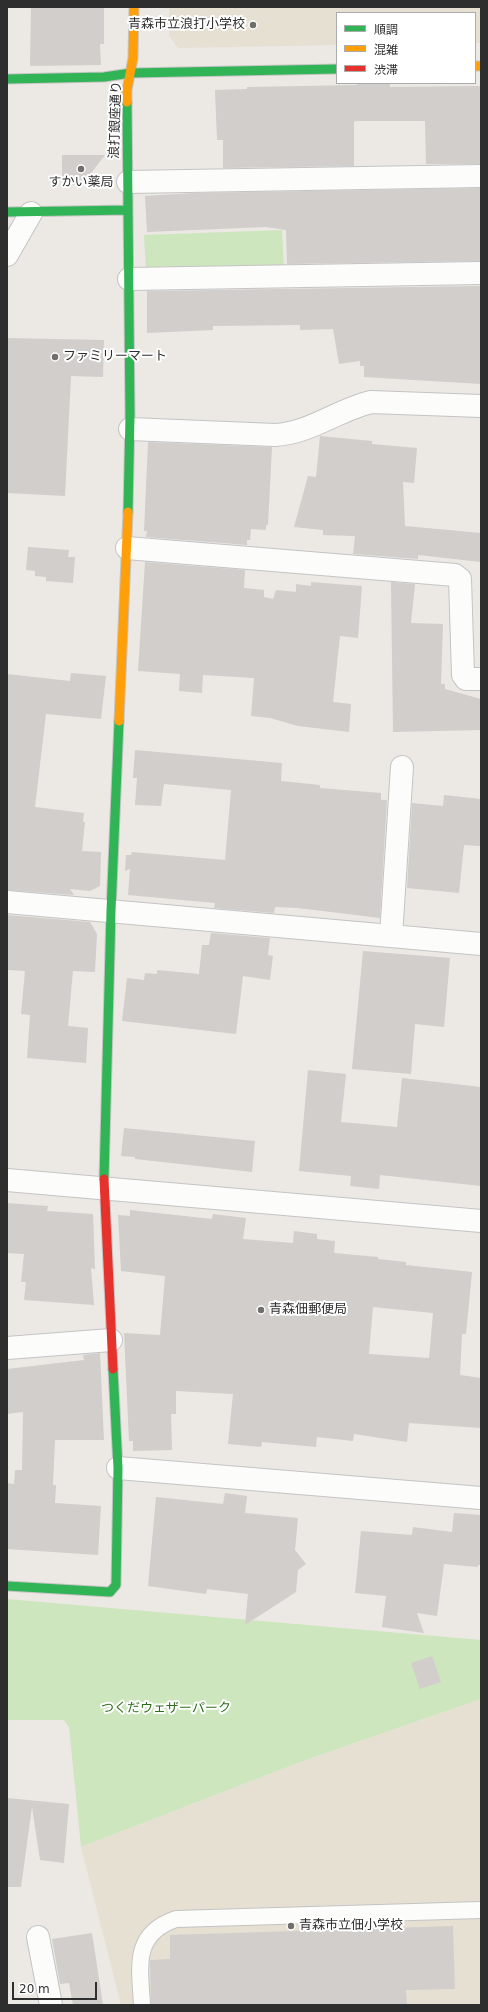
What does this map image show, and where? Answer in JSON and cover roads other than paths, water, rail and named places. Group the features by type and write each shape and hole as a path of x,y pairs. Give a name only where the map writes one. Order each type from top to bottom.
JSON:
{"street":[{"name":"浪打銀座通り","path":"7,1586 110,1592 116,1585 118,1468 104,1190 111,912 127,548 130,429 127,90 131,73 134,39 134,7"},
{"path":"7,79 104,77 131,73 336,69"},
{"path":"128,182 481,176"},
{"path":"7,212 31,213 128,210"},
{"path":"7,256 31,213"},
{"path":"129,279 481,273"},
{"path":"130,429 292,434 359,405 371,402 481,406"},
{"path":"127,548 455,575 460,579 463,675 466,679 481,679"},
{"path":"391,936 402,766"},
{"path":"7,902 481,944"},
{"path":"7,1180 104,1190 481,1222"},
{"path":"7,1348 111,1340"},
{"path":"118,1468 481,1498"},
{"path":"38,1936 51,2005"}],"lane":[{"path":"142,2005 140,1956 145,1942 164,1923 176,1919 481,1910"}],"place":[{"name":"青森市立浪打小学校","path":"253,25"},
{"name":"すかい薬局","path":"81,169"},
{"name":"ファミリーマート","path":"55,357"},
{"name":"青森佃郵便局","path":"261,1310"},
{"name":"青森市立佃小学校","path":"291,1926"}],"park label":[{"name":"つくだウェザーパーク","path":"166,1709"}]}
